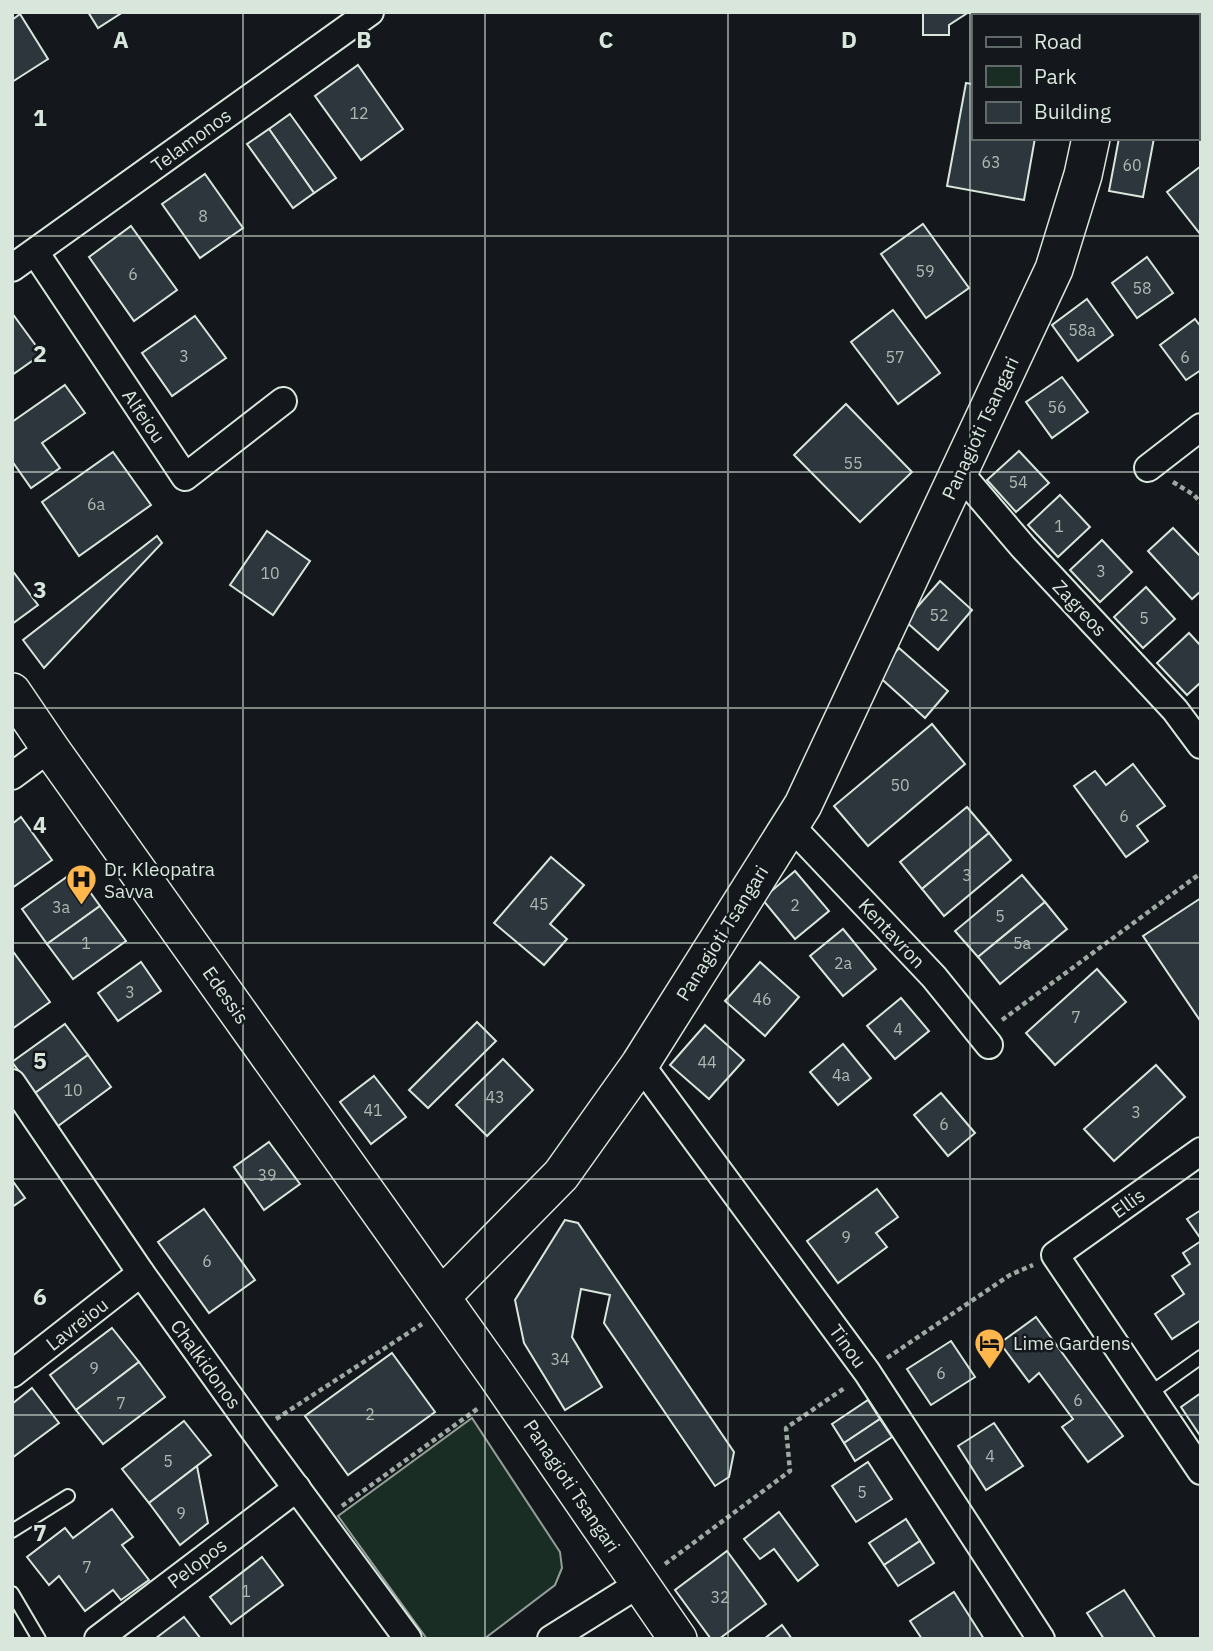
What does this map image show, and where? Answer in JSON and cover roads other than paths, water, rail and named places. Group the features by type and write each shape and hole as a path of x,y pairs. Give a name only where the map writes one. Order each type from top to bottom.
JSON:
{"street":[{"name":"Telamonos","path":"12,268 370,12"},
{"name":"Panagioti Tsangari","path":"678,1639 444,1302 561,1175 640,1064 803,805 1054,270 1083,175 1091,140"},
{"name":"Alfeiou","path":"35,252 185,478 283,401"},
{"path":"1148,468 1201,427"},
{"name":"Zagreos","path":"959,472 1023,547 1175,710 1201,745"},
{"name":"Edessis","path":"12,692 444,1302"},
{"path":"12,776 50,748"},
{"name":"Kentavron","path":"790,825 934,977 985,1040"},
{"name":"Tinou","path":"640,1064 867,1372 1041,1639"},
{"name":"Chalkidonos","path":"12,1083 141,1273 408,1639"},
{"name":"Ellis","path":"1149,1394 1055,1255 1201,1151"},
{"name":"Lavreiou","path":"12,1374 141,1273"},
{"path":"1149,1394 1201,1471"},
{"name":"Pelopos","path":"98,1639 297,1488"},
{"path":"551,1639 639,1584"}],"lane":[{"path":"1149,1394 1201,1357"},
{"path":"12,1531 68,1496"},
{"path":"12,1593 39,1639"}],"place":[{"name":"Dr. Kleopatra Savva","path":"81,907"},
{"name":"Lime Gardens","path":"990,1370"}]}
